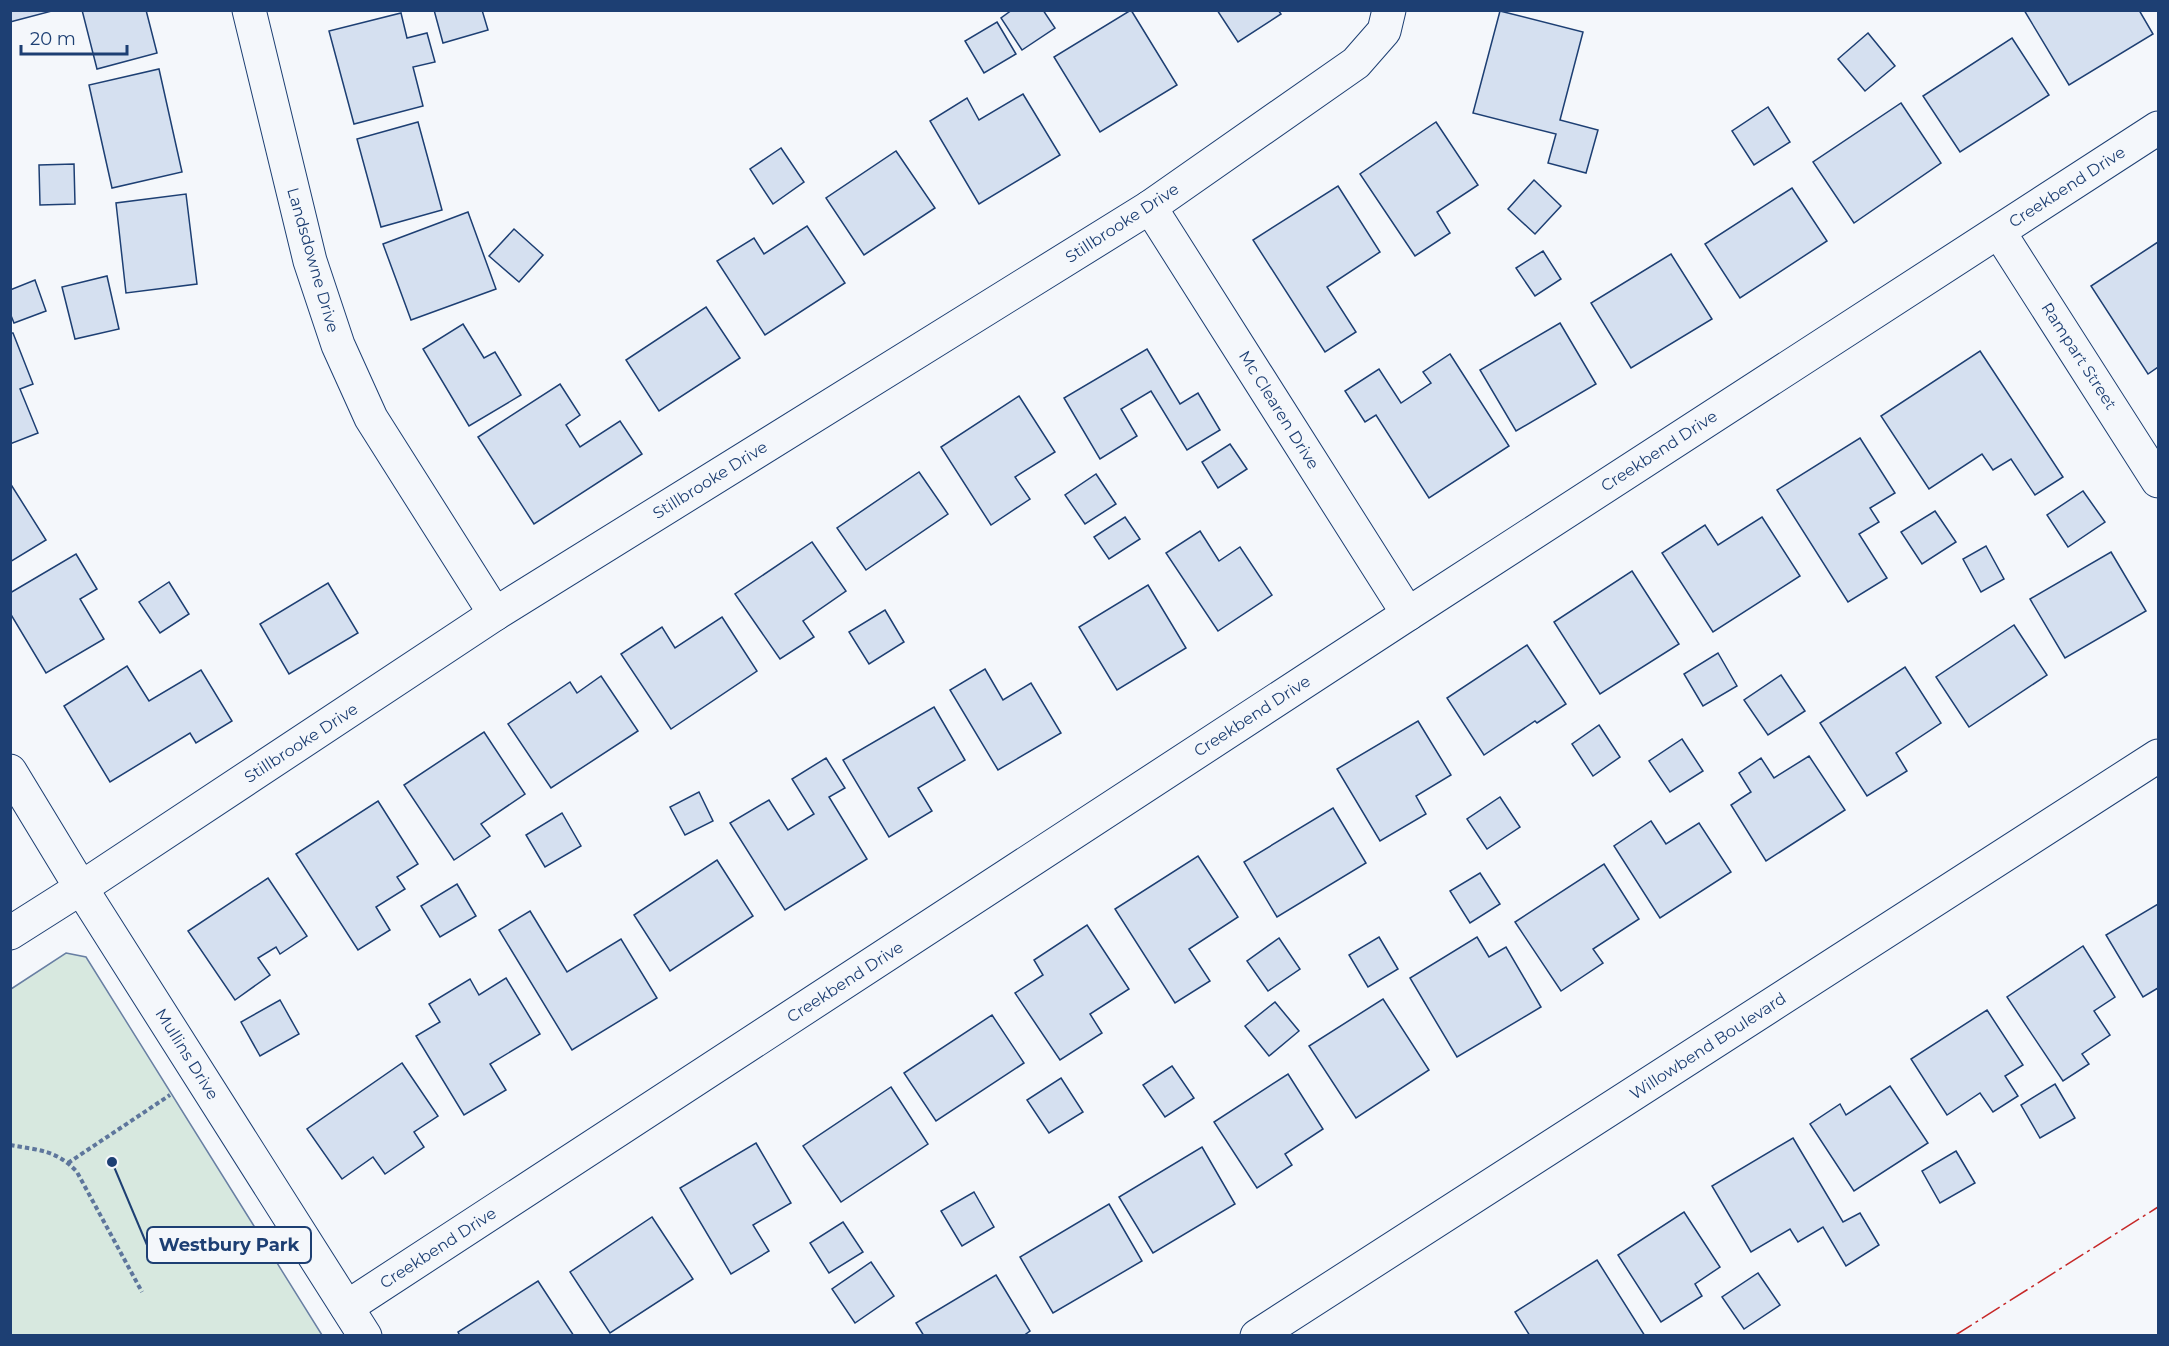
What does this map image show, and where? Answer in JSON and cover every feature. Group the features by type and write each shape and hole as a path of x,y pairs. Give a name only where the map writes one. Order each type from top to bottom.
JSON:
{"street":[{"name":"Landsdowne Drive","path":"249,10 310,261 338,345 371,418 495,614"},
{"name":"Stillbrooke Drive","path":"10,933 495,614 1150,207 1356,63 1384,31 1389,10"},
{"name":"Creekbend Drive","path":"347,1307 1408,614 2158,128"},
{"name":"Mc Clearen Drive","path":"1150,207 1408,614"},
{"name":"Rampart Street","path":"1999,232 2158,481"},
{"name":"Willowbend Boulevard","path":"1257,1335 2158,756"},
{"name":"Mullins Drive","path":"10,771 81,888 365,1335"}],"path":[{"path":"68,1162 178,1089"},
{"path":"10,1145 53,1153 68,1162 77,1173 142,1292"}],"shaded area":[{"path":"66,953 86,957 322,1335 11,1335 11,989"}],"building":[{"path":"10,10 52,10 52,11 10,22"},
{"path":"82,10 146,10 157,53 97,69"},
{"path":"434,10 482,10 488,30 443,43"},
{"path":"1012,10 1043,10 1055,28 1022,50 1001,18"},
{"path":"1131,10 1177,85 1100,132 1054,57"},
{"path":"1217,10 1278,10 1281,14 1238,42"},
{"path":"2024,10 2139,10 2153,34 2069,85"},
{"path":"1500,11 1583,32 1560,120 1598,130 1586,173 1548,163 1556,134 1473,113"},
{"path":"401,13 407,38 427,33 435,62 413,67 423,106 354,124 329,31"},
{"path":"997,22 1016,54 984,73 965,41"},
{"path":"1868,33 1895,66 1865,91 1838,59"},
{"path":"2012,38 2049,95 1960,152 1923,96"},
{"path":"159,69 182,172 112,188 89,85"},
{"path":"1023,94 1060,155 979,204 930,121 967,98 979,120"},
{"path":"1901,103 1941,163 1854,223 1813,162"},
{"path":"1768,107 1790,142 1754,165 1732,131"},
{"path":"418,122 442,210 381,227 357,139"},
{"path":"1436,122 1478,185 1437,212 1450,233 1415,256 1360,174"},
{"path":"781,148 804,182 773,204 750,169"},
{"path":"896,151 935,208 864,255 826,198"},
{"path":"74,164 75,204 40,205 39,165"},
{"path":"1534,180 1561,206 1535,234 1508,209"},
{"path":"1338,186 1380,252 1327,287 1356,332 1325,352 1253,240"},
{"path":"1792,188 1827,241 1740,298 1705,244"},
{"path":"186,194 197,284 126,293 116,203"},
{"path":"468,212 496,289 411,320 383,244"},
{"path":"807,226 845,283 765,335 717,261 754,238 764,254"},
{"path":"514,229 543,255 519,282 489,256"},
{"path":"2158,242 2158,367 2148,374 2091,286"},
{"path":"1543,251 1561,279 1535,296 1516,268"},
{"path":"1671,254 1712,319 1631,368 1591,303"},
{"path":"107,276 119,329 75,339 62,287"},
{"path":"35,280 46,311 14,323 10,313 10,290"},
{"path":"706,307 740,358 659,411 626,360"},
{"path":"1560,323 1596,384 1516,431 1480,370"},
{"path":"463,324 484,358 495,352 521,395 469,426 423,349"},
{"path":"10,333 13,333 33,384 20,389 38,433 10,444"},
{"path":"1147,349 1180,404 1198,393 1220,430 1187,450 1151,391 1121,409 1137,436 1100,459 1064,398"},
{"path":"1980,351 2063,477 2035,495 2011,459 1993,470 1982,454 1929,489 1881,416"},
{"path":"1450,354 1509,446 1429,498 1376,415 1365,422 1345,391 1379,369 1401,403 1431,383 1423,372"},
{"path":"560,384 580,415 566,425 580,447 620,421 642,454 534,524 478,437"},
{"path":"1019,396 1055,452 1015,477 1030,499 991,525 941,447"},
{"path":"1860,438 1895,493 1870,508 1879,522 1859,534 1887,578 1848,602 1777,490"},
{"path":"1230,444 1247,469 1218,488 1202,462"},
{"path":"919,472 948,514 866,570 837,528"},
{"path":"1096,474 1116,504 1085,524 1065,495"},
{"path":"10,483 46,540 10,562"},
{"path":"2083,491 2105,522 2068,547 2047,515"},
{"path":"1935,511 1956,542 1922,564 1901,532"},
{"path":"1125,517 1140,539 1109,559 1094,537"},
{"path":"1762,517 1800,576 1713,632 1662,553 1705,525 1718,545"},
{"path":"1200,531 1219,561 1240,547 1272,595 1218,631 1166,553"},
{"path":"812,542 846,591 803,621 814,637 780,659 735,594"},
{"path":"1986,546 2004,579 1981,592 1963,559"},
{"path":"2111,552 2146,611 2065,658 2030,599"},
{"path":"76,554 97,589 80,599 104,639 46,673 10,613 10,593"},
{"path":"1632,571 1679,644 1600,694 1554,622"},
{"path":"169,582 189,614 160,633 139,602"},
{"path":"328,583 358,633 289,674 260,624"},
{"path":"1148,585 1186,648 1117,690 1079,627"},
{"path":"885,610 904,642 869,664 849,632"},
{"path":"722,617 757,671 671,729 621,654 662,627 675,648"},
{"path":"2014,625 2047,675 1969,727 1936,677"},
{"path":"1527,645 1566,704 1537,723 1535,721 1484,755 1447,698"},
{"path":"1718,653 1737,686 1703,706 1684,674"},
{"path":"127,666 149,701 201,670 232,721 196,743 190,733 110,782 64,706"},
{"path":"1905,667 1941,723 1896,753 1907,771 1867,796 1820,723"},
{"path":"985,669 1003,700 1031,683 1061,733 998,770 950,690"},
{"path":"1781,675 1805,711 1768,735 1744,700"},
{"path":"601,676 638,731 551,788 508,724 570,682 577,693"},
{"path":"934,707 965,760 918,788 932,811 889,837 843,760"},
{"path":"1418,721 1451,775 1416,796 1426,814 1380,841 1337,769"},
{"path":"1599,725 1620,757 1593,776 1572,744"},
{"path":"484,732 525,794 481,824 490,836 454,860 404,785"},
{"path":"1682,739 1703,771 1670,792 1649,761"},
{"path":"1809,756 1845,810 1766,861 1731,805 1751,792 1739,773 1761,758 1774,778"},
{"path":"826,758 845,788 829,797 867,859 785,910 730,823 769,800 788,830 814,814 792,779"},
{"path":"699,792 713,821 685,835 670,807"},
{"path":"1500,797 1520,827 1487,849 1467,819"},
{"path":"378,801 418,864 397,877 405,889 376,907 390,930 358,950 296,854"},
{"path":"1333,808 1366,863 1277,917 1244,862"},
{"path":"562,813 581,846 545,867 526,835"},
{"path":"1651,821 1666,844 1699,823 1731,872 1660,918 1614,846"},
{"path":"1198,856 1238,917 1189,949 1210,981 1175,1003 1115,909"},
{"path":"717,860 753,916 670,971 634,915"},
{"path":"1604,864 1639,919 1593,949 1603,963 1561,991 1515,922"},
{"path":"1480,873 1500,904 1470,923 1450,891"},
{"path":"268,878 307,936 280,954 276,947 258,958 270,975 235,1000 188,931"},
{"path":"457,884 476,916 440,937 421,906"},
{"path":"2158,904 2158,988 2143,997 2106,935"},
{"path":"530,911 567,972 621,939 657,998 572,1050 499,930"},
{"path":"1087,925 1129,989 1090,1014 1102,1033 1060,1060 1015,993 1043,975 1034,960"},
{"path":"1379,937 1398,969 1368,987 1349,955"},
{"path":"1477,937 1489,957 1506,947 1541,1007 1457,1057 1410,978"},
{"path":"1279,938 1300,969 1268,991 1247,961"},
{"path":"2083,946 2115,997 2094,1011 2110,1035 2082,1054 2089,1064 2063,1081 2007,997"},
{"path":"506,978 540,1034 490,1064 506,1090 464,1115 416,1036 440,1022 429,1004 470,979 479,995"},
{"path":"1383,999 1429,1070 1356,1118 1309,1046"},
{"path":"280,1000 299,1034 260,1056 241,1022"},
{"path":"1275,1002 1299,1031 1269,1056 1245,1026"},
{"path":"1987,1010 2023,1065 2005,1076 2018,1096 1993,1112 1980,1093 1947,1115 1911,1059"},
{"path":"992,1015 1024,1063 936,1121 904,1073"},
{"path":"402,1063 438,1116 414,1132 424,1147 385,1174 373,1157 342,1179 307,1129"},
{"path":"1172,1066 1194,1098 1165,1117 1143,1085"},
{"path":"1288,1074 1323,1129 1285,1154 1292,1165 1257,1188 1214,1122"},
{"path":"1061,1078 1083,1112 1049,1133 1027,1100"},
{"path":"2055,1084 2075,1118 2040,1138 2021,1105"},
{"path":"1890,1086 1928,1143 1854,1191 1810,1124 1840,1104 1846,1115"},
{"path":"891,1087 928,1144 841,1202 803,1146"},
{"path":"1793,1138 1843,1222 1860,1213 1879,1245 1846,1266 1823,1227 1798,1242 1790,1229 1751,1252 1712,1186"},
{"path":"756,1143 791,1203 753,1225 769,1251 731,1274 680,1188"},
{"path":"1202,1147 1235,1204 1153,1253 1119,1197"},
{"path":"1956,1151 1975,1183 1940,1203 1922,1171"},
{"path":"974,1192 994,1227 962,1246 941,1211"},
{"path":"1109,1204 1142,1261 1053,1313 1020,1257"},
{"path":"1684,1212 1720,1267 1695,1284 1702,1296 1661,1322 1618,1255"},
{"path":"652,1217 693,1279 610,1333 570,1272"},
{"path":"843,1222 863,1252 829,1273 810,1243"},
{"path":"1597,1260 1645,1336 1530,1336 1515,1312"},
{"path":"871,1262 894,1296 855,1323 832,1289"},
{"path":"1758,1273 1780,1305 1744,1329 1722,1297"},
{"path":"996,1275 1030,1331 1023,1336 924,1336 916,1323"},
{"path":"538,1281 574,1336 460,1336 458,1332"}],"power":[{"path":"1954,1336 2158,1207"}],"place":[{"name":"Westbury Park","path":"112,1162"}]}
